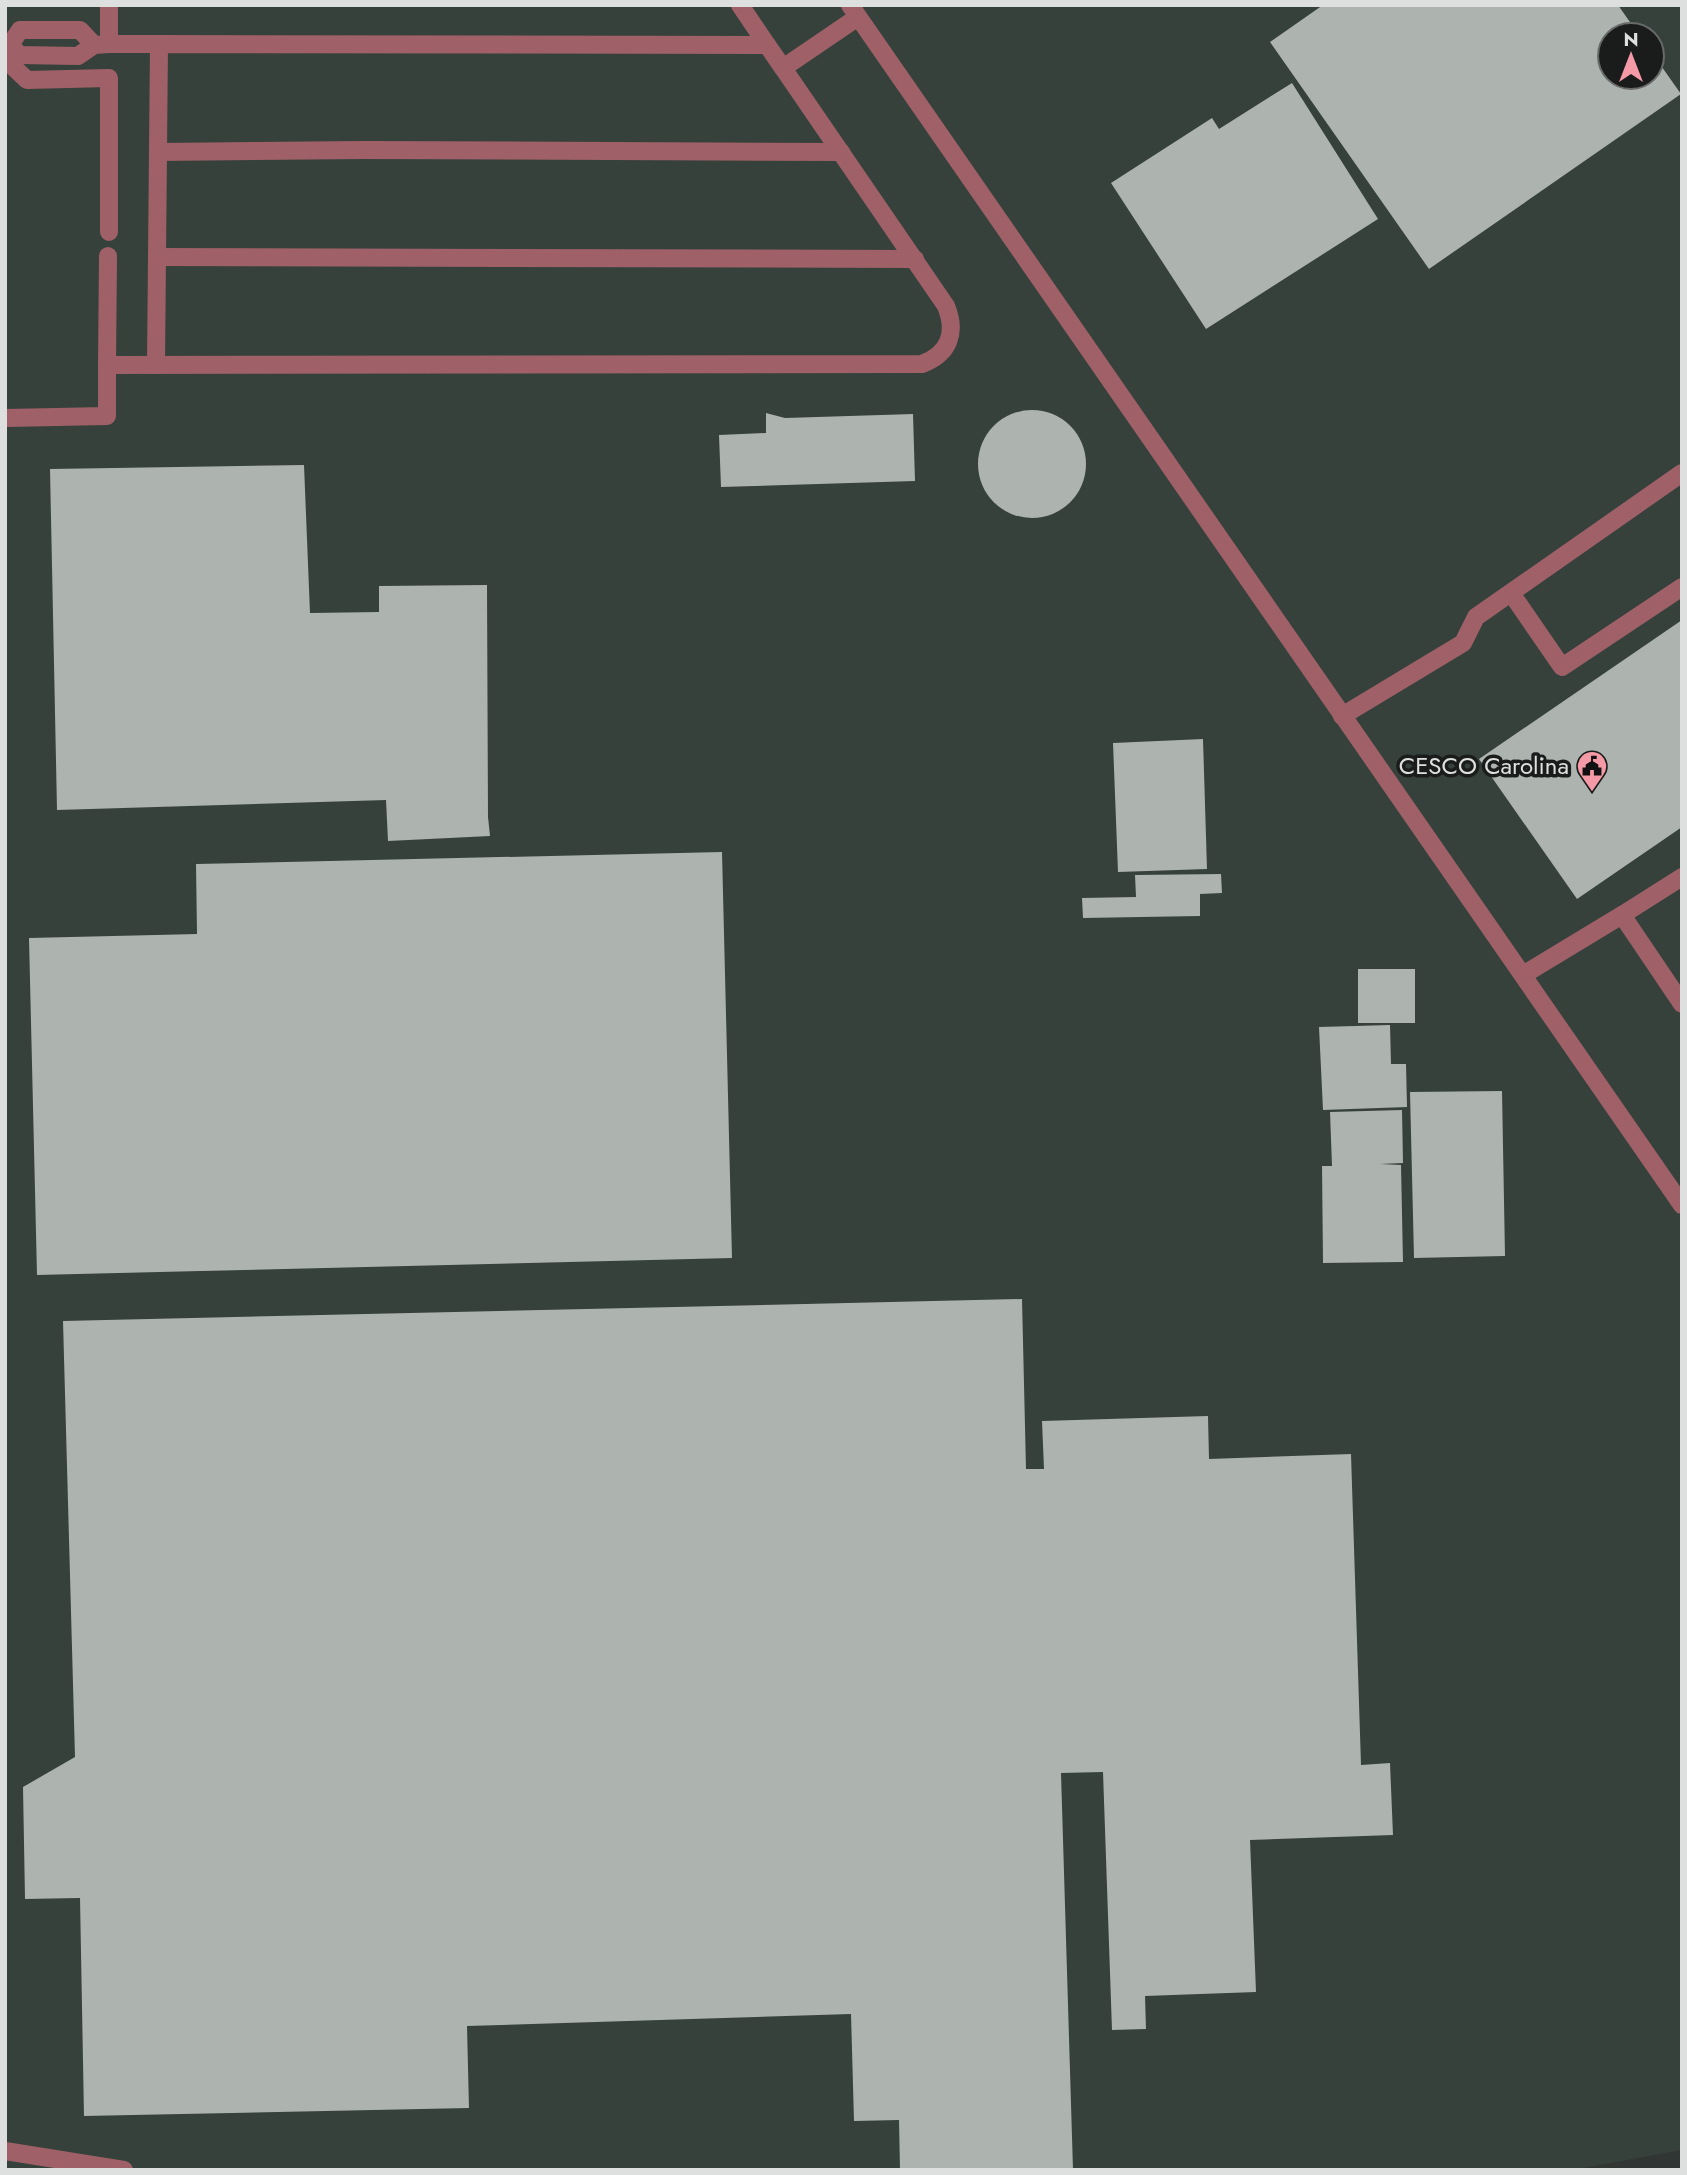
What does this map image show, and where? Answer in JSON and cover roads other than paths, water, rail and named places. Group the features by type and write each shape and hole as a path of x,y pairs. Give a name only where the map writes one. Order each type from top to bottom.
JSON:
{"street":[{"path":"102,44 109,5"},
{"path":"107,365 922,364 933,360 943,351 952,328 952,319 946,306 740,5"},
{"path":"783,68 854,11 1682,1205"},
{"path":"7,50 20,30 79,30 102,44"},
{"path":"7,50 20,55 78,56 102,44 767,45"},
{"path":"156,365 159,44"},
{"path":"7,50 27,79 109,78 109,232"},
{"path":"158,152 841,152"},
{"path":"5,418 107,416 108,256"},
{"path":"157,257 915,259"},
{"path":"1342,716 1463,643 1476,617 1682,473"},
{"path":"1511,593 1562,667 1682,587"},
{"path":"1523,975 1682,877"},
{"path":"1622,915 1682,1004"},
{"path":"5,2151 124,2170"}],"place":[{"name":"CESCO Carolina","path":"1592,793"}]}
